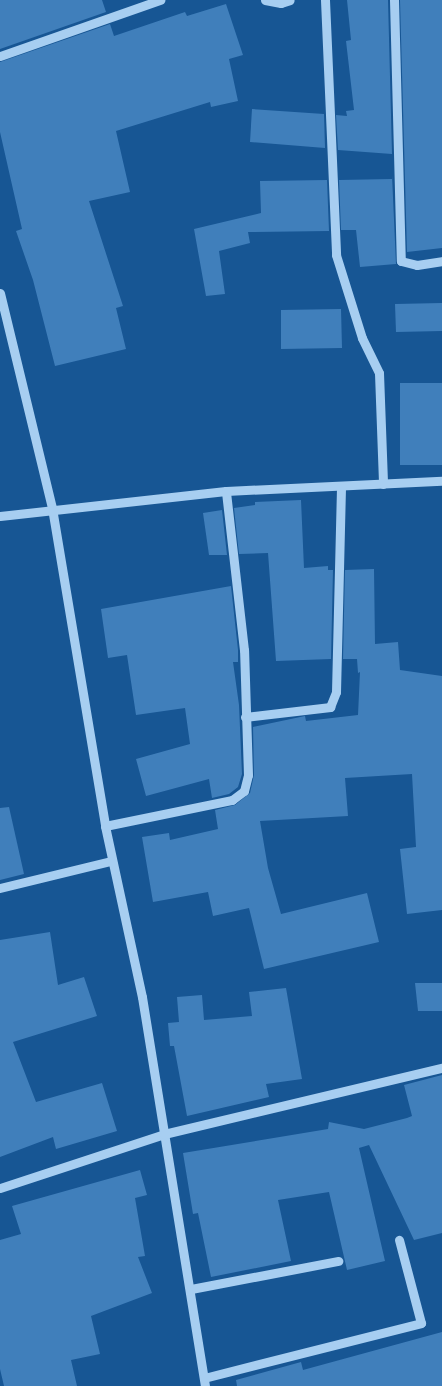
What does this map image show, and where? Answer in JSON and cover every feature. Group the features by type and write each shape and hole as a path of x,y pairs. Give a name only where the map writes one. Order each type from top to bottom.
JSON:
{"street":[{"path":"0,56 160,0"},
{"path":"265,0 281,3 290,0"},
{"path":"325,0 336,255 362,338 379,373 384,484"},
{"path":"394,0 402,261 417,265 442,261"},
{"path":"0,293 52,508 111,861 142,997 205,1382 421,1323 399,1240"},
{"path":"0,516 52,508 226,491 442,481"},
{"path":"245,717 330,707 336,692 341,486"},
{"path":"105,826 232,800 241,795 248,775 244,650 226,491"},
{"path":"0,888 111,861"},
{"path":"0,1188 164,1134 442,1068"},
{"path":"190,1288 338,1261"}],"building":[{"path":"0,0 102,0 106,12 0,49"},
{"path":"347,0 388,0 392,154 338,150 336,115 347,116 346,111 354,110 346,41 351,40"},
{"path":"400,0 442,0 442,248 407,252"},
{"path":"226,4 243,55 229,59 238,101 211,107 210,102 116,131 130,192 89,201 123,306 116,308 126,349 55,366 33,280 16,231 22,229 0,132 0,62 110,24 114,36 185,12 187,16"},
{"path":"252,109 324,114 325,148 250,142"},
{"path":"392,175 396,264 360,267 356,230 341,230 339,180 392,179"},
{"path":"327,180 329,231 248,232 250,243 219,251 225,294 206,296 194,229 261,213 260,181"},
{"path":"442,303 442,331 396,332 395,304"},
{"path":"341,309 342,348 281,349 281,310"},
{"path":"400,383 442,383 442,465 400,465"},
{"path":"301,500 304,568 328,566 328,570 333,570 331,659 276,661 268,553 239,554 234,508 255,505 255,502"},
{"path":"222,510 227,555 209,555 203,513"},
{"path":"374,569 375,644 398,642 400,670 442,676 442,910 407,914 400,849 416,847 412,774 345,778 348,816 260,821 268,868 281,914 367,893 379,942 264,969 249,908 213,916 208,892 153,902 142,837 169,833 170,840 218,829 215,810 235,805 250,793 254,775 253,727 305,716 306,721 358,715 360,672 358,673 357,659 343,659 345,570"},
{"path":"231,586 238,650 238,662 233,662 239,705 242,774 238,787 229,794 212,798 209,779 146,796 136,759 190,744 185,708 136,715 127,655 108,658 101,609"},
{"path":"9,807 24,874 0,880 0,808"},
{"path":"50,932 58,985 84,977 97,1016 13,1042 36,1102 102,1083 117,1131 56,1149 53,1137 0,1157 0,940"},
{"path":"415,983 442,983 442,1011 418,1011"},
{"path":"286,988 302,1079 266,1084 269,1097 187,1116 174,1046 170,1046 168,1023 179,1022 177,997 202,995 204,1020 252,1016 249,992"},
{"path":"442,1075 442,1233 414,1240 369,1145 359,1148 385,1261 347,1270 329,1192 278,1200 291,1261 211,1277 198,1213 193,1214 183,1153 328,1129 329,1122 364,1129 407,1118 412,1116 404,1085"},
{"path":"140,1170 147,1195 135,1198 145,1256 138,1257 152,1293 91,1316 100,1354 71,1360 77,1386 4,1386 0,1369 0,1240 21,1234 12,1206"},
{"path":"442,1332 442,1386 237,1386 236,1380 301,1362 303,1370"}]}
